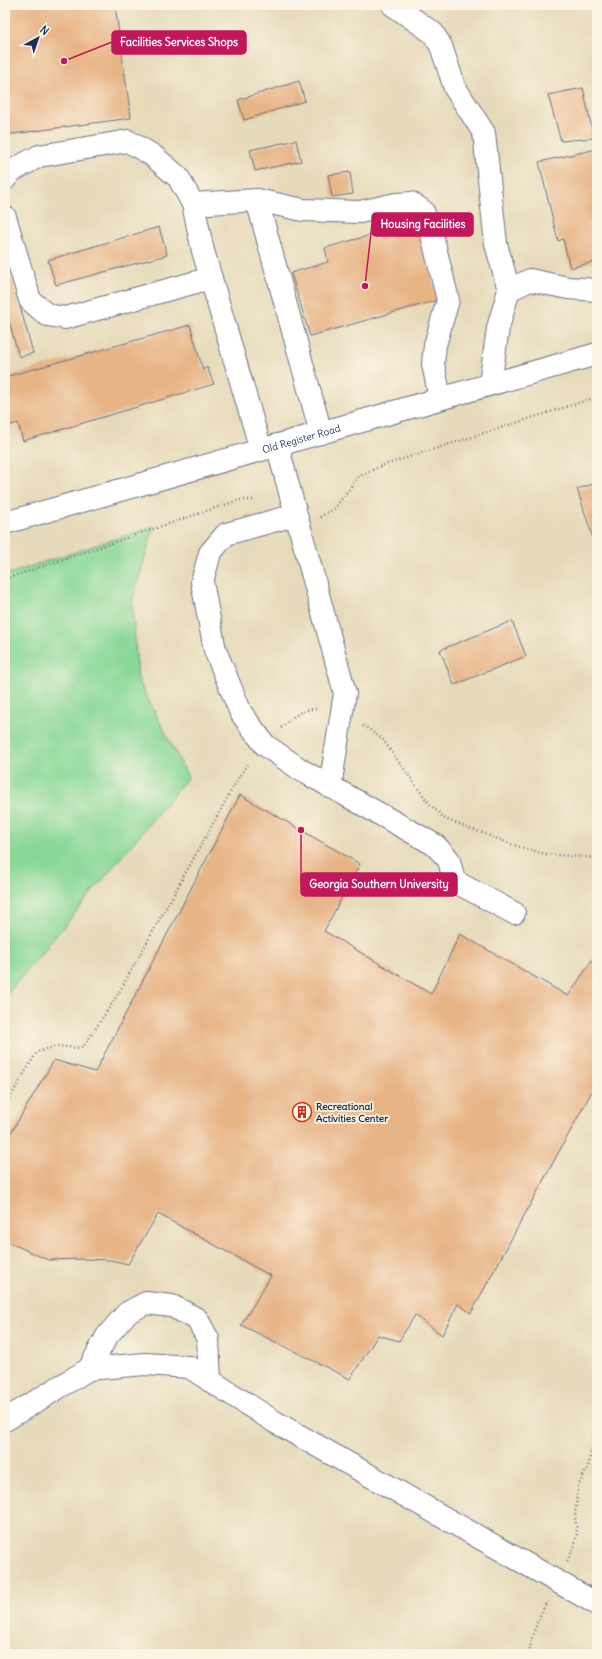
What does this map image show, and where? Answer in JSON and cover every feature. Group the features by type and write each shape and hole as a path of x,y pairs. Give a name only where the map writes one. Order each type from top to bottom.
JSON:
{"street":[{"path":"393,5 434,33 441,46 456,88 484,133 496,244 509,290 498,328 490,384"},
{"path":"5,178 10,172 39,156 128,141 152,155 178,177 193,204 203,251 211,278 269,448 295,515 345,693 330,786"},
{"path":"193,204 257,200 303,210 360,212 396,204 411,203 423,211 432,235 448,300 435,345 433,364 440,398"},
{"path":"257,200 321,433"},
{"path":"5,217 30,300 47,315 65,318 211,278"},
{"path":"509,290 530,280 568,288 597,290"},
{"name":"Old Register Road","path":"5,523 597,354"},
{"path":"295,515 226,534 210,553 202,582 214,650 241,713 265,745 301,770 435,845 449,860 454,881 514,914"},
{"path":"89,1369 107,1336 127,1313 146,1303 172,1306 197,1319 208,1339 210,1381"},
{"path":"5,1420 89,1369 146,1364 189,1367 275,1422 597,1604"}],"path":[{"path":"5,1106 37,1052 57,1046 79,1048 84,1046 117,996 240,775 265,745 296,714 309,708 322,709 369,729 383,740 421,793 445,819 522,848 546,854 597,858"},
{"path":"529,1654 532,1636 537,1621 574,1548 577,1533 575,1516 578,1486 588,1467 597,1396"}],"shaded area":[{"path":"5,5 597,5 597,1654 5,1654"}],"green space":[{"path":"154,526 132,602 138,679 188,777 5,997 5,575"}],"building":[{"path":"5,5 115,5 131,118 5,135"},
{"path":"299,81 305,101 244,120 238,100"},
{"path":"583,88 594,138 561,141 548,95"},
{"path":"296,140 301,161 255,171 250,150"},
{"path":"597,149 597,261 570,268 563,239 558,241 539,162"},
{"path":"350,172 353,194 332,197 328,175"},
{"path":"413,223 417,237 421,236 438,300 310,336 291,273 328,262 325,248"},
{"path":"159,227 167,255 56,285 48,260"},
{"path":"5,252 33,353 19,357 5,307"},
{"path":"190,325 203,370 207,367 214,384 23,441 18,423 5,427 5,395 9,395 5,377"},
{"path":"597,483 597,550 577,489"},
{"path":"512,621 526,656 454,685 440,650"},
{"name":"Recreational Activities Center","path":"240,795 360,864 324,931 431,994 460,934 568,996 597,953 597,1082 471,1313 458,1304 442,1335 415,1315 399,1341 378,1335 350,1379 241,1325 271,1276 158,1214 128,1264 110,1260 48,1260 8,1242 5,1247 5,1143 54,1060 95,1072"}],"place":[{"name":"Facilities Services Shops","path":"64,61"},
{"name":"Housing Facilities","path":"365,286"},
{"name":"Georgia Southern University","path":"301,830"},
{"name":"Recreational Activities Center","path":"302,1112"}]}
